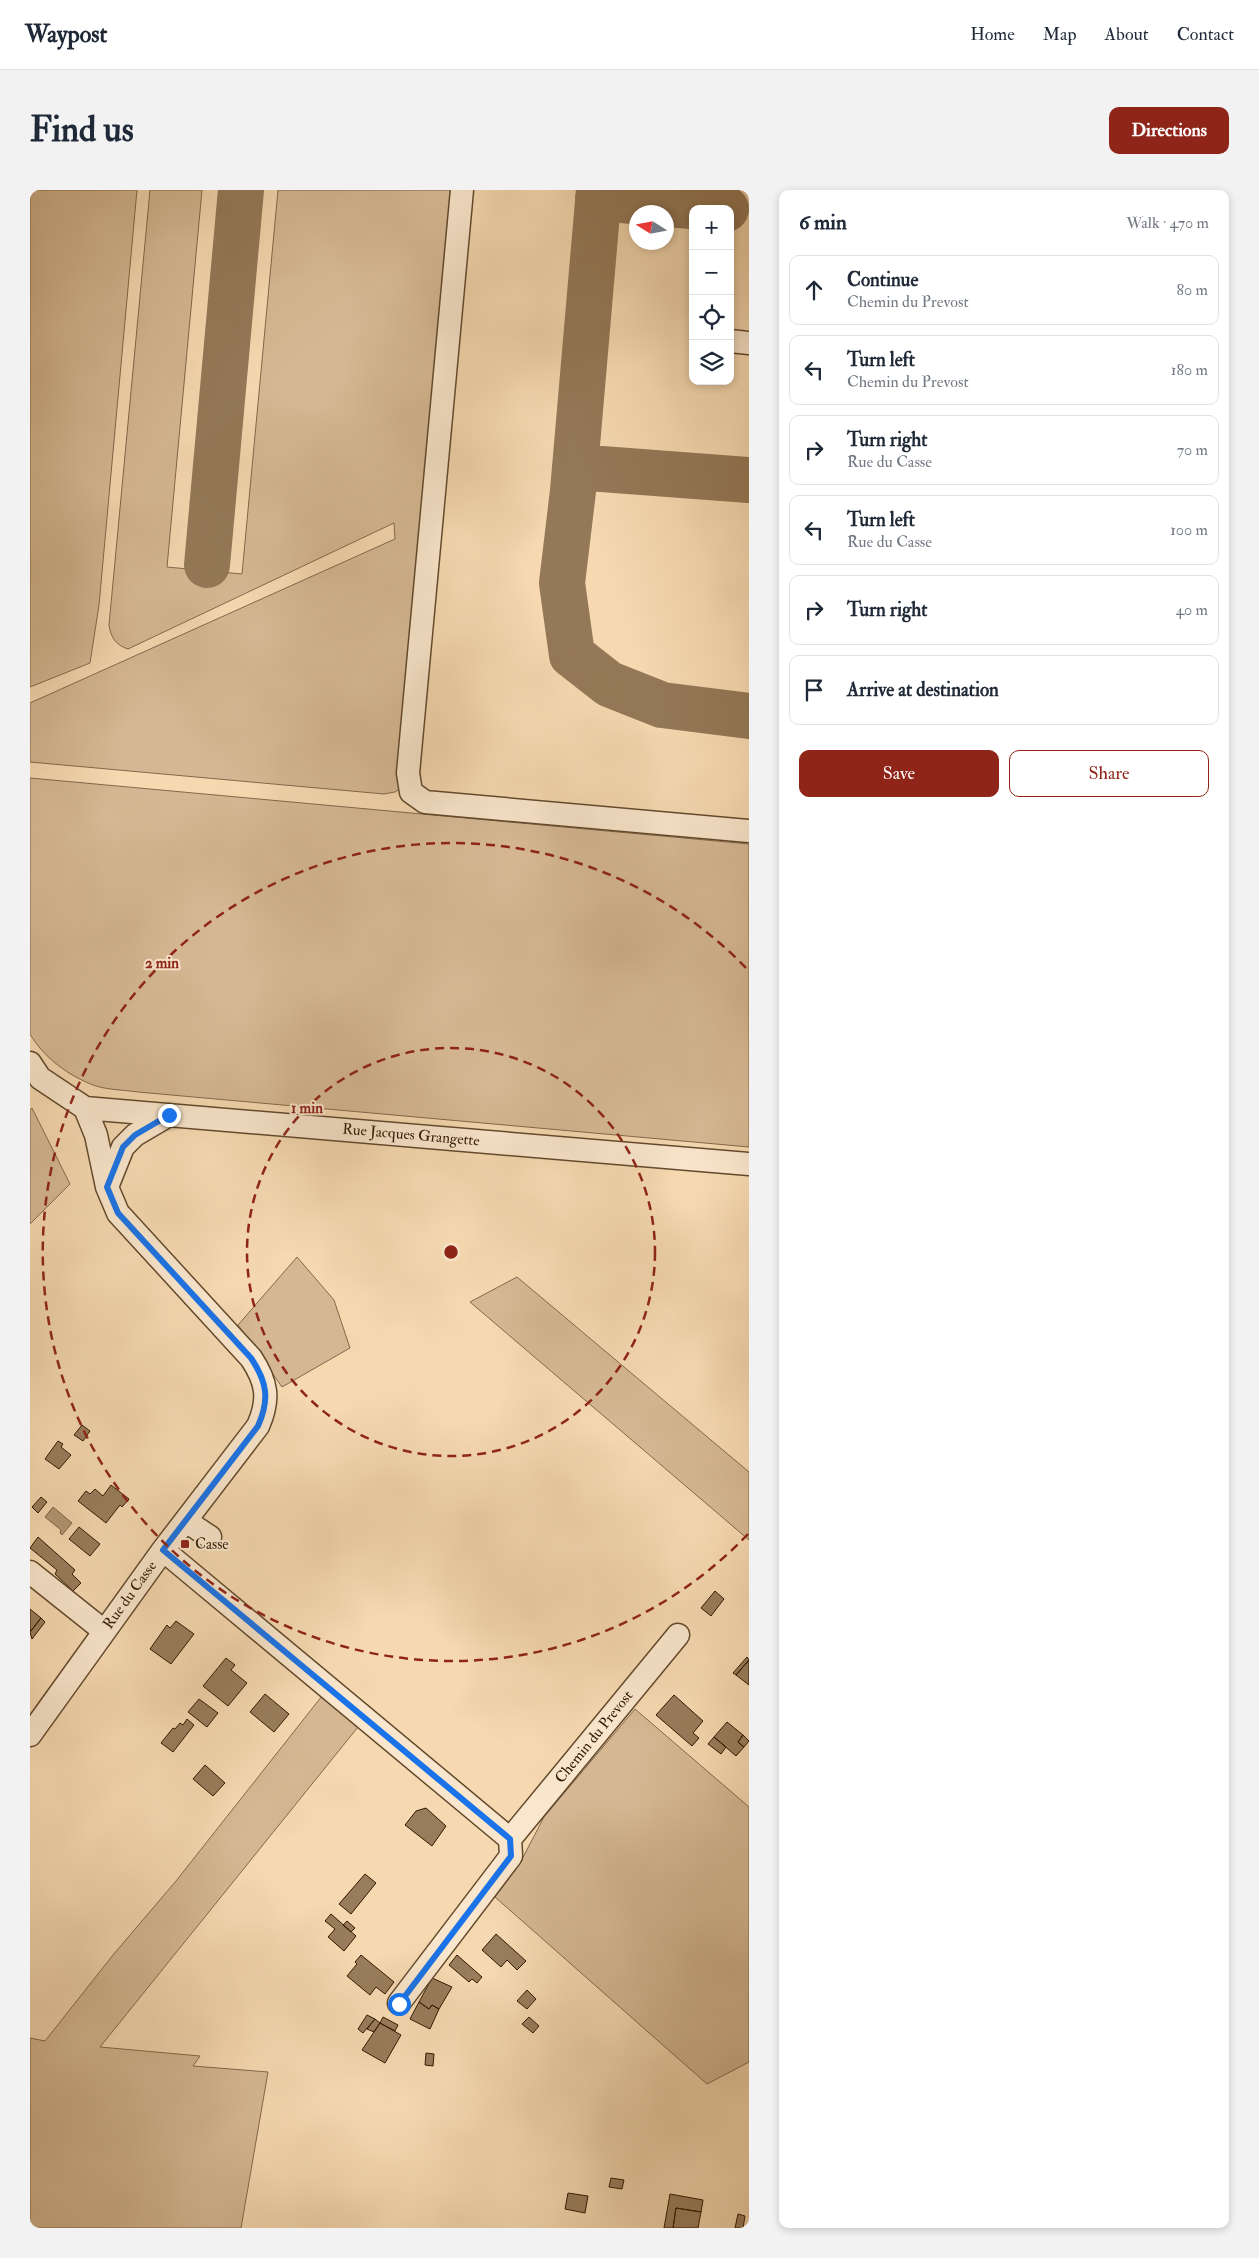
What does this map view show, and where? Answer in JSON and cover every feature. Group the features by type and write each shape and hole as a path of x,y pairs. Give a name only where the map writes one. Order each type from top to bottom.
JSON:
{"street":[{"path":"462,190 408,773 410,792 425,802 749,831"},
{"path":"734,341 749,342"},
{"name":"Rue Jacques Grangette","path":"30,1063 40,1078 85,1108 749,1164"},
{"name":"Rue du Casse","path":"30,1735 163,1550 258,1426 264,1412 266,1397 260,1372 251,1358 118,1213 107,1187 96,1135 85,1108"},
{"path":"107,1187 123,1147 135,1135 169,1115"},
{"path":"186,1521 210,1537"},
{"path":"163,1550 510,1839 511,1856 399,2004"},
{"path":"30,1572 104,1631"},
{"name":"Chemin du Prevost","path":"510,1839 678,1635"}],"shaded area":[{"path":"30,190 137,190 99,605 90,663 30,687"},
{"path":"150,190 202,190 167,567 242,574 278,190 457,190 401,788 395,792 384,794 30,762 30,703 395,539 394,523 128,649 115,640 109,625"},
{"path":"30,778 749,844 749,1147 138,1092 101,1087 86,1082 58,1066 30,1034"},
{"path":"32,1108 70,1184 30,1224 30,1110"},
{"path":"297,1257 334,1300 350,1348 282,1387 238,1325"},
{"path":"517,1277 749,1472 749,1540 470,1302"},
{"path":"53,1507 72,1523 62,1535 60,1533 61,1530 45,1517"},
{"path":"322,1696 358,1727 100,2047 200,2056 193,2066 268,2072 241,2228 30,2228 30,2038 45,2041 113,1955 176,1881"},
{"path":"635,1709 749,1807 749,2062 707,2084 495,1897 519,1865 544,1817"}],"building":[{"path":"82,1425 90,1431 83,1441 74,1435"},
{"path":"58,1441 63,1444 61,1447 71,1455 59,1469 45,1459"},
{"path":"111,1485 129,1499 122,1507 120,1505 106,1523 78,1501 86,1491 90,1494 95,1489 103,1496"},
{"path":"41,1497 47,1502 38,1513 32,1507"},
{"path":"79,1527 100,1544 90,1556 69,1539"},
{"path":"38,1537 75,1570 72,1574 81,1583 73,1591 55,1574 57,1570 30,1548"},
{"path":"715,1591 724,1599 711,1616 701,1608"},
{"path":"30,1609 41,1618 30,1632"},
{"path":"41,1618 45,1622 32,1639 30,1632"},
{"path":"176,1621 194,1634 171,1664 150,1649 167,1625 170,1628"},
{"path":"747,1657 749,1660 736,1675 733,1673"},
{"path":"226,1658 235,1665 231,1670 247,1683 228,1706 203,1686"},
{"path":"749,1660 749,1685 736,1675"},
{"path":"265,1694 289,1714 274,1732 250,1712"},
{"path":"674,1695 703,1721 693,1733 699,1738 692,1746 656,1715"},
{"path":"199,1699 218,1713 207,1727 188,1712"},
{"path":"187,1719 194,1725 173,1752 161,1743 173,1728 175,1729 180,1723 183,1725"},
{"path":"727,1722 743,1735 738,1742 744,1747 736,1756 714,1737"},
{"path":"743,1735 749,1741 744,1747 738,1742"},
{"path":"714,1737 726,1747 721,1754 708,1744"},
{"path":"205,1765 225,1783 213,1796 193,1779"},
{"path":"426,1808 446,1826 432,1846 405,1825 416,1811"},
{"path":"365,1874 376,1883 351,1914 339,1904"},
{"path":"331,1914 356,1936 344,1951 328,1937 335,1929 325,1921"},
{"path":"347,1921 355,1928 351,1932 343,1925"},
{"path":"496,1934 526,1961 517,1970 507,1960 501,1967 482,1950"},
{"path":"361,1955 394,1982 385,1994 376,1987 370,1995 347,1976 357,1964 355,1962"},
{"path":"457,1955 482,1977 477,1983 472,1979 469,1982 449,1965"},
{"path":"432,1978 452,1987 439,2009 432,2005 429,2009 419,2002"},
{"path":"527,1990 536,1999 527,2009 517,2001"},
{"path":"419,2002 429,2009 432,2005 439,2009 430,2029 410,2019"},
{"path":"367,2015 375,2019 363,2033 358,2029"},
{"path":"383,2017 398,2025 395,2031 380,2023"},
{"path":"529,2017 539,2026 533,2033 522,2024"},
{"path":"375,2019 380,2023 374,2032 367,2029"},
{"path":"380,2023 401,2035 385,2063 362,2050"},
{"path":"426,2053 434,2054 433,2066 425,2065"},
{"path":"611,2178 624,2180 622,2189 609,2187"},
{"path":"568,2193 588,2196 585,2213 565,2209"},
{"path":"670,2194 703,2200 701,2212 676,2208 673,2228 664,2228"},
{"path":"676,2208 701,2212 698,2228 673,2228"},
{"path":"738,2214 745,2216 743,2228 735,2228"}],"taxiway":[{"path":"207,565 241,190"},
{"path":"599,190 573,491 562,583 572,655 609,684 662,705 749,716"},
{"path":"598,198 689,206"},
{"path":"575,467 749,480"}],"place":[{"name":"Casse","path":"185,1544"}],"route":[{"path":"169,1115 135,1135 123,1147 107,1187 118,1213 251,1358 260,1372 266,1397 264,1412 258,1426 163,1550 510,1839 511,1856 399,2004"}]}
